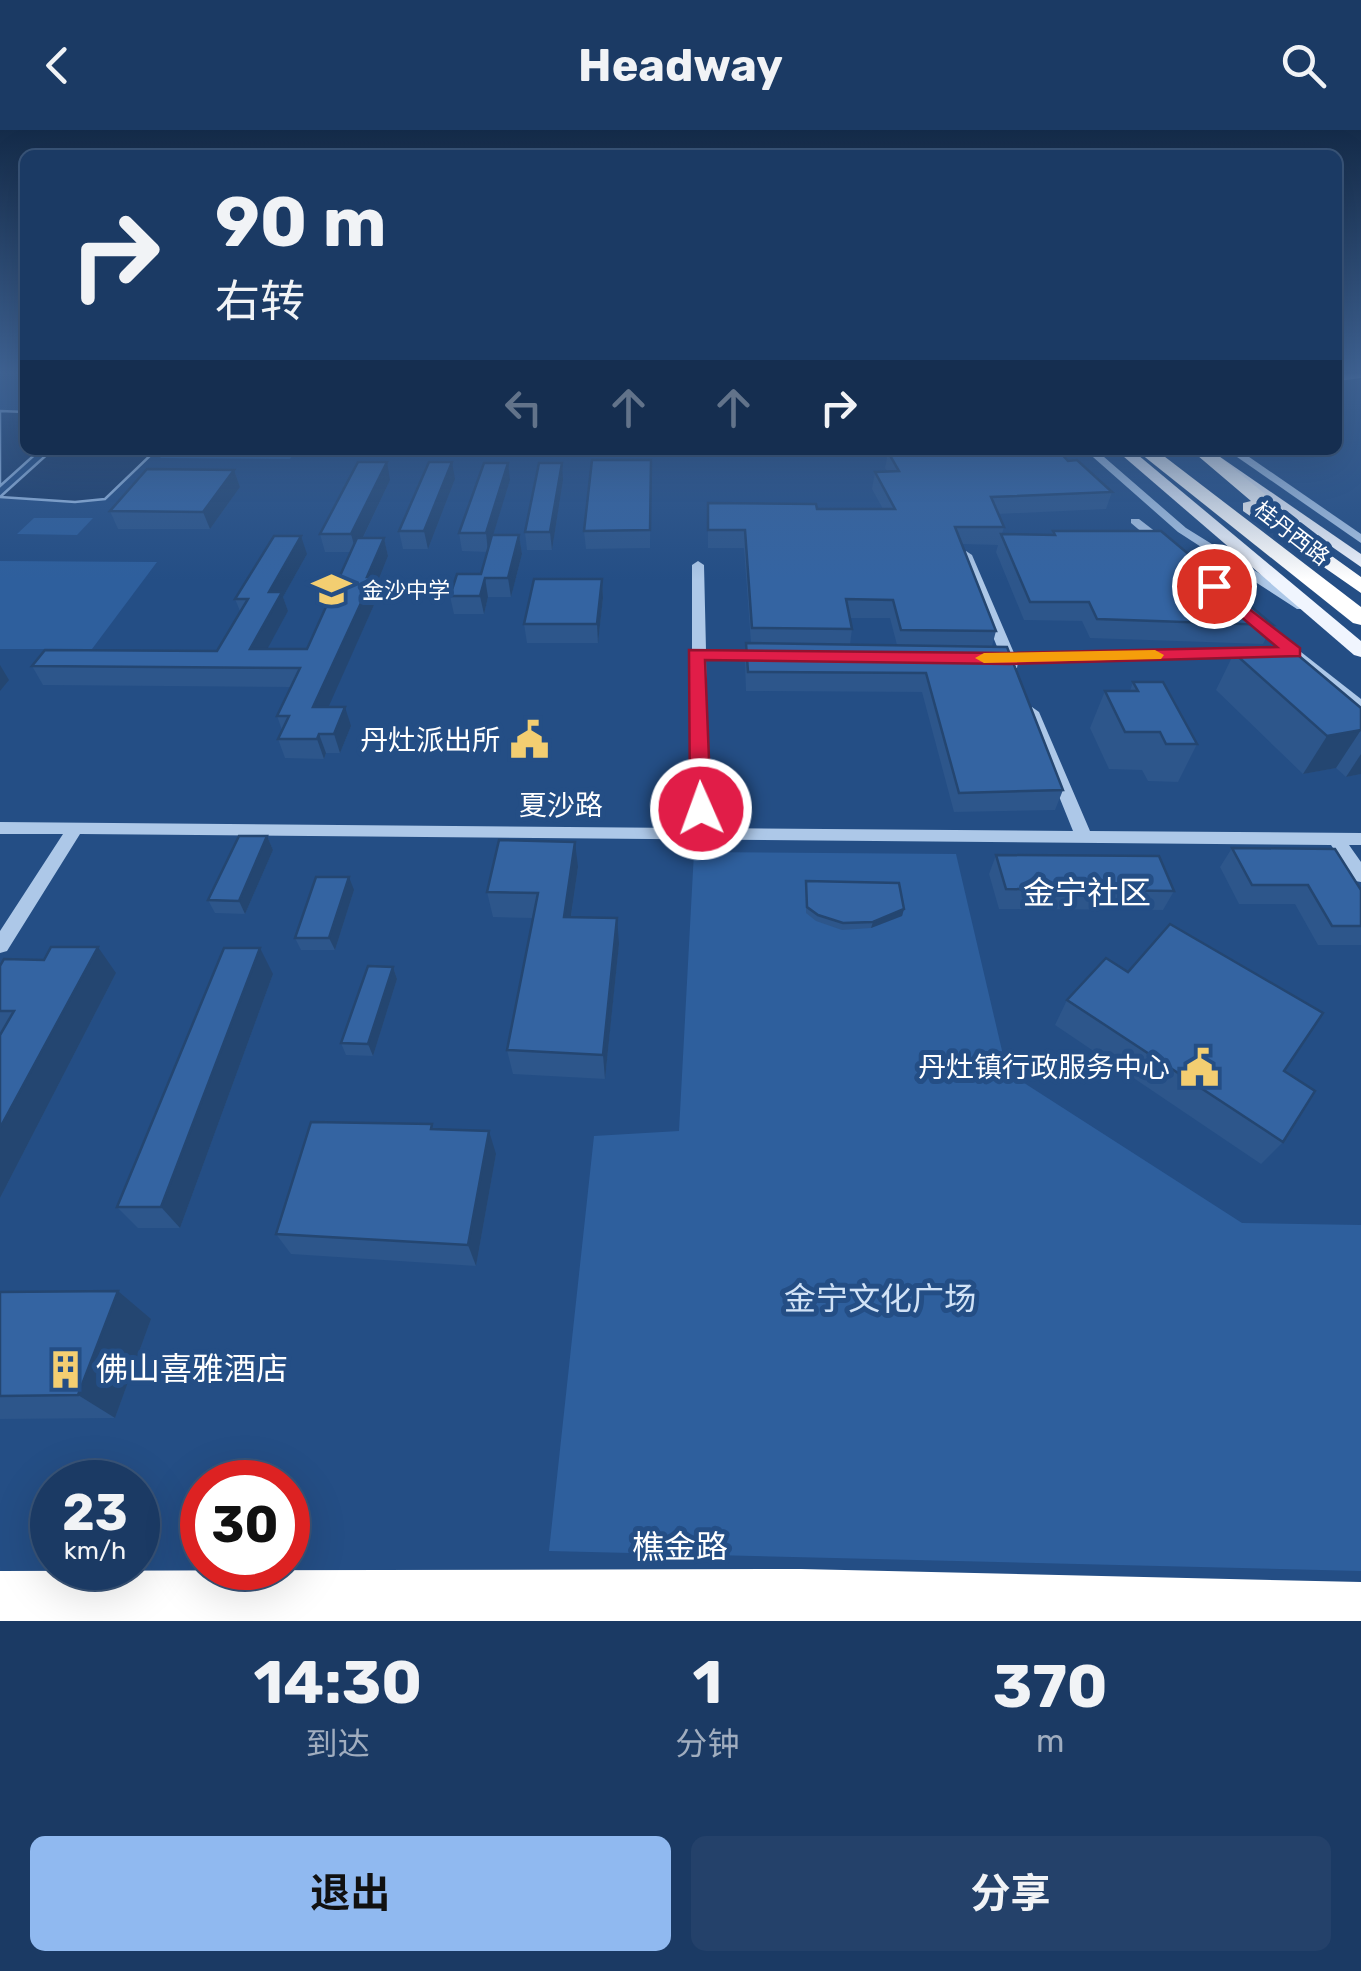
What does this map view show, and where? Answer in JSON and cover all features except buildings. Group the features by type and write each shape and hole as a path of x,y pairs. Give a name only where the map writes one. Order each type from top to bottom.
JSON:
{"highway":[{"name":"桂丹西路","path":"1151,455 1361,618"},
{"name":"桂丹西路","path":"1179,455 1361,585"},
{"path":"1206,455 1361,585"},
{"path":"1230,543 1361,628"},
{"name":"樵金路","path":"0,1596 801,1594 1361,1608"}],"main road":[{"path":"1129,455 1361,650"},
{"path":"1207,455 1361,562"}],"street":[{"path":"1096,455 1182,530 1323,619"},
{"path":"1239,455 1361,539"},
{"path":"1135,521 1178,557"},
{"path":"966,555 1017,676"},
{"path":"691,834 701,809 696,654 698,566"},
{"path":"1236,604 1361,706"},
{"path":"970,658 1294,652"},
{"path":"696,654 794,656"},
{"path":"1024,694 1084,837"},
{"name":"夏沙路","path":"0,828 1361,839"},
{"path":"0,946 75,829"},
{"path":"1336,839 1361,876"}],"green space":[{"path":"163,455 293,455 290,459 160,458"},
{"path":"34,518 93,518 77,535 17,534"},
{"path":"0,561 157,562 92,649 0,649"},
{"name":"金宁文化广场","path":"694,852 956,854 1007,1072 1242,1223 1361,1225 1361,1571 549,1551 594,1136 679,1131"}],"shaded area":[{"path":"0,442 20,442 20,455 34,455 0,486"},
{"path":"46,455 151,455 105,499 75,502 0,497"}],"slow traffic":[{"path":"984,658 1155,655"}],"place":[{"name":"金沙中学","path":"332,590"},
{"name":"丹灶派出所","path":"530,740"},
{"name":"丹灶镇行政服务中心","path":"1200,1067"},
{"name":"佛山喜雅酒店","path":"66,1369"}],"district":[{"name":"金宁社区","path":"1087,893"}],"route":[{"path":"701,809 696,654 1009,658 1294,652 1214,586"}]}
